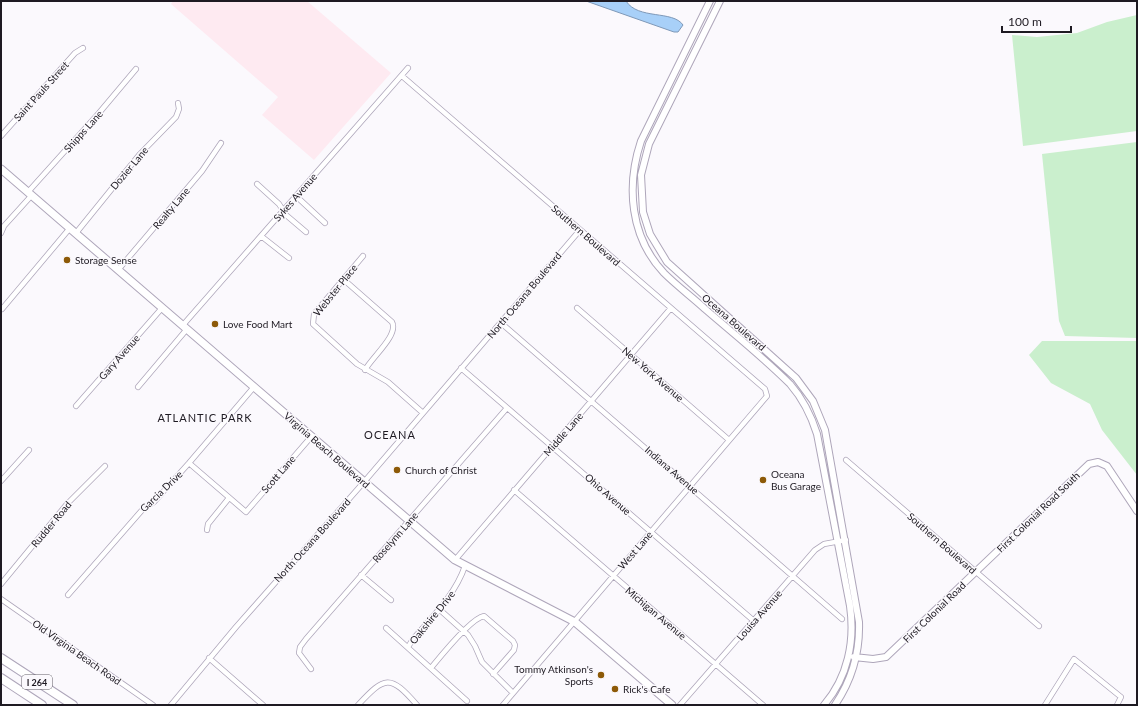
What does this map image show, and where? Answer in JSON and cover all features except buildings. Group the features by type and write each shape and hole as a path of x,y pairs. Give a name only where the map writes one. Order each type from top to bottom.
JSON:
{"highway":[{"name":"I 264","path":"1,658 73,705"},
{"name":"I 264","path":"1,678 42,705"}],"main road":[{"path":"692,57 685,53 710,1"},
{"name":"Oceana Boulevard","path":"720,1 650,144 641,175 641,200 643,212 650,234 667,262 792,373 805,388 813,401 825,430 846,540 859,622 857,657"},
{"name":"Oceana Boulevard","path":"685,53 641,141 635,160 632,181 634,216 643,240 664,272 782,375 805,404 817,434 851,619 852,630 849,656"},
{"name":"Virginia Beach Boulevard","path":"1,169 455,560 543,604 574,622 672,705"},
{"path":"632,200 641,200"},
{"name":"First Colonial Road South","path":"982,566 1084,467 1098,462 1110,468 1137,511"},
{"name":"First Colonial Road","path":"857,657 873,659 886,658 982,566"},
{"path":"824,705 840,680 849,656 857,657 849,682 835,705"}],"street":[{"name":"Saint Pauls Street","path":"1,136 75,53 83,48"},
{"name":"Sykes Avenue","path":"138,387 185,327 261,236 408,68"},
{"name":"Shipps Lane","path":"1,233 4,226 30,193 136,69"},
{"name":"Southern Boulevard","path":"402,76 765,389 768,396"},
{"name":"Dozier Lane","path":"76,233 140,154 176,117 179,110 178,103"},
{"name":"Realty Lane","path":"118,270 202,171 221,143"},
{"path":"257,184 306,232"},
{"path":"296,196 326,223"},
{"path":"2,309 70,228"},
{"name":"North Oceana Boulevard","path":"171,705 209,658 364,482 580,230"},
{"path":"261,236 289,258"},
{"name":"Webster Place","path":"363,256 312,317 315,328 365,370"},
{"path":"343,279 392,322 394,327 392,336 365,370 388,382 423,413"},
{"name":"Gary Avenue","path":"76,406 162,308"},
{"name":"New York Avenue","path":"577,308 729,440"},
{"name":"Middle Lane","path":"455,560 672,308"},
{"name":"Indiana Avenue","path":"500,323 592,401 842,619"},
{"name":"Ohio Avenue","path":"461,368 553,445 754,620"},
{"name":"Garcia Drive","path":"68,595 143,509 154,502 189,464 254,387"},
{"name":"West Lane","path":"503,705 768,396"},
{"name":"Roselynn Lane","path":"311,668 300,656 300,647 507,408"},
{"name":"Scott Lane","path":"229,498 246,512 311,437"},
{"path":"1,481 29,450"},
{"name":"Southern Boulevard","path":"846,460 1039,626"},
{"path":"189,464 229,498 208,524 207,530"},
{"name":"Rudder Road","path":"1,584 67,504 105,466"},
{"name":"Michigan Avenue","path":"514,490 763,705"},
{"name":"Louisa Avenue","path":"680,705 815,550 824,544 846,540"},
{"name":"Oakshire Drive","path":"408,647 413,638 458,585 465,566"},
{"path":"362,575 391,600"},
{"name":"Old Virginia Beach Road","path":"1,599 153,705"},
{"path":"439,609 472,640 482,662 513,693"},
{"path":"431,668 464,631 480,617 484,616 514,642 514,650 493,674"},
{"path":"386,628 467,701"},
{"path":"209,658 263,705"},
{"path":"1045,705 1074,659 1121,696 1117,705"},
{"path":"358,705 377,685 384,682 396,685 417,705"}],"shaded area":[{"path":"173,1 307,1 391,73 314,160 262,115 278,97 171,4"}],"green space":[{"path":"1137,15 1137,131 1023,146 1012,35 1037,37 1077,33 1107,22"},
{"path":"1137,142 1137,338 1065,336 1059,321 1042,154"},
{"path":"1042,341 1137,341 1137,475 1102,430 1090,404 1051,383 1029,355"}],"water":[{"path":"586,1 626,1 631,7 639,11 672,18 678,20 683,25 678,32 674,32"}],"place":[{"name":"Storage Sense","path":"67,260"},
{"name":"Love Food Mart","path":"215,324"},
{"name":"Church of Christ","path":"397,470"},
{"name":"Oceana Bus Garage","path":"763,480"},
{"name":"Tommy Atkinson's Sports","path":"601,675"},
{"name":"Rick's Cafe","path":"615,689"}],"district":[{"name":"ATLANTIC PARK","path":"205,417"},
{"name":"OCEANA","path":"390,434"}]}
